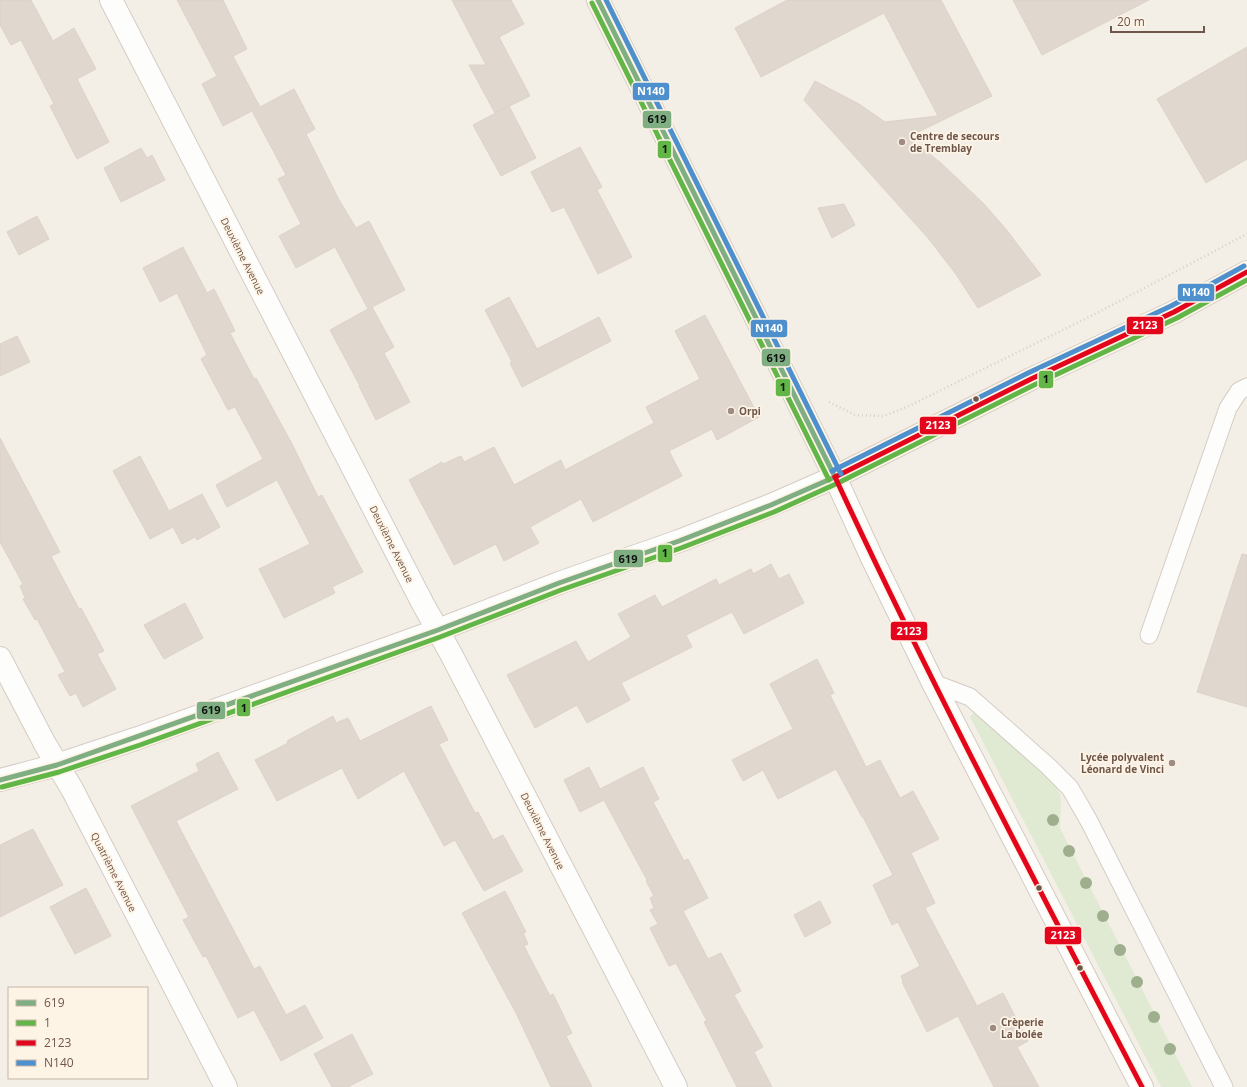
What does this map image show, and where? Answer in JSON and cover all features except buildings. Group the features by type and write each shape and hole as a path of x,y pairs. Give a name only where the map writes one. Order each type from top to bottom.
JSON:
{"street":[{"name":"Deuxième Avenue","path":"110,0 419,597 438,630 676,1087"},
{"path":"598,0 835,477 872,558 933,683 1142,1087"},
{"path":"0,780 57,766 438,630 559,583 679,541 771,505 835,477 1031,380 1174,312 1247,272"},
{"name":"Quatrième Avenue","path":"0,658 44,744 72,789 226,1087"}],"lane":[{"path":"1149,635 1228,408 1239,391 1247,387"},
{"path":"933,683 970,697 1048,766 1070,788 1089,820 1224,1087"}],"path":[{"path":"795,398 816,392 833,404 855,415 884,416 911,405 1086,318 1247,234"}],"green space":[{"path":"976,713 1022,753 1056,787 1061,797 1060,828 1192,1087 1161,1087 970,717 972,714"}],"transit line":[{"name":"619","path":"598,0 835,477"},
{"name":"N140","path":"606,0 841,474"},
{"name":"1","path":"592,3 829,480"},
{"name":"N140","path":"832,471 1028,373 1171,306 1244,266"},
{"name":"2123","path":"835,477 1031,379 1174,312 1247,272"},
{"name":"1","path":"2,787 59,772 140,745 440,637 561,590 681,548 774,512 838,483 1034,385 1177,318 1247,280"},
{"name":"619","path":"0,780 57,765 438,630 559,583 679,541 771,505 835,477"},
{"name":"2123","path":"835,477 947,708 1142,1087"}],"place":[{"name":"Centre de secours de Tremblay","path":"902,142"},
{"name":"Orpi","path":"731,411"},
{"name":"Lycée polyvalent Léonard de Vinci","path":"1172,763"},
{"name":"Crèperie La bolée","path":"993,1028"}]}
